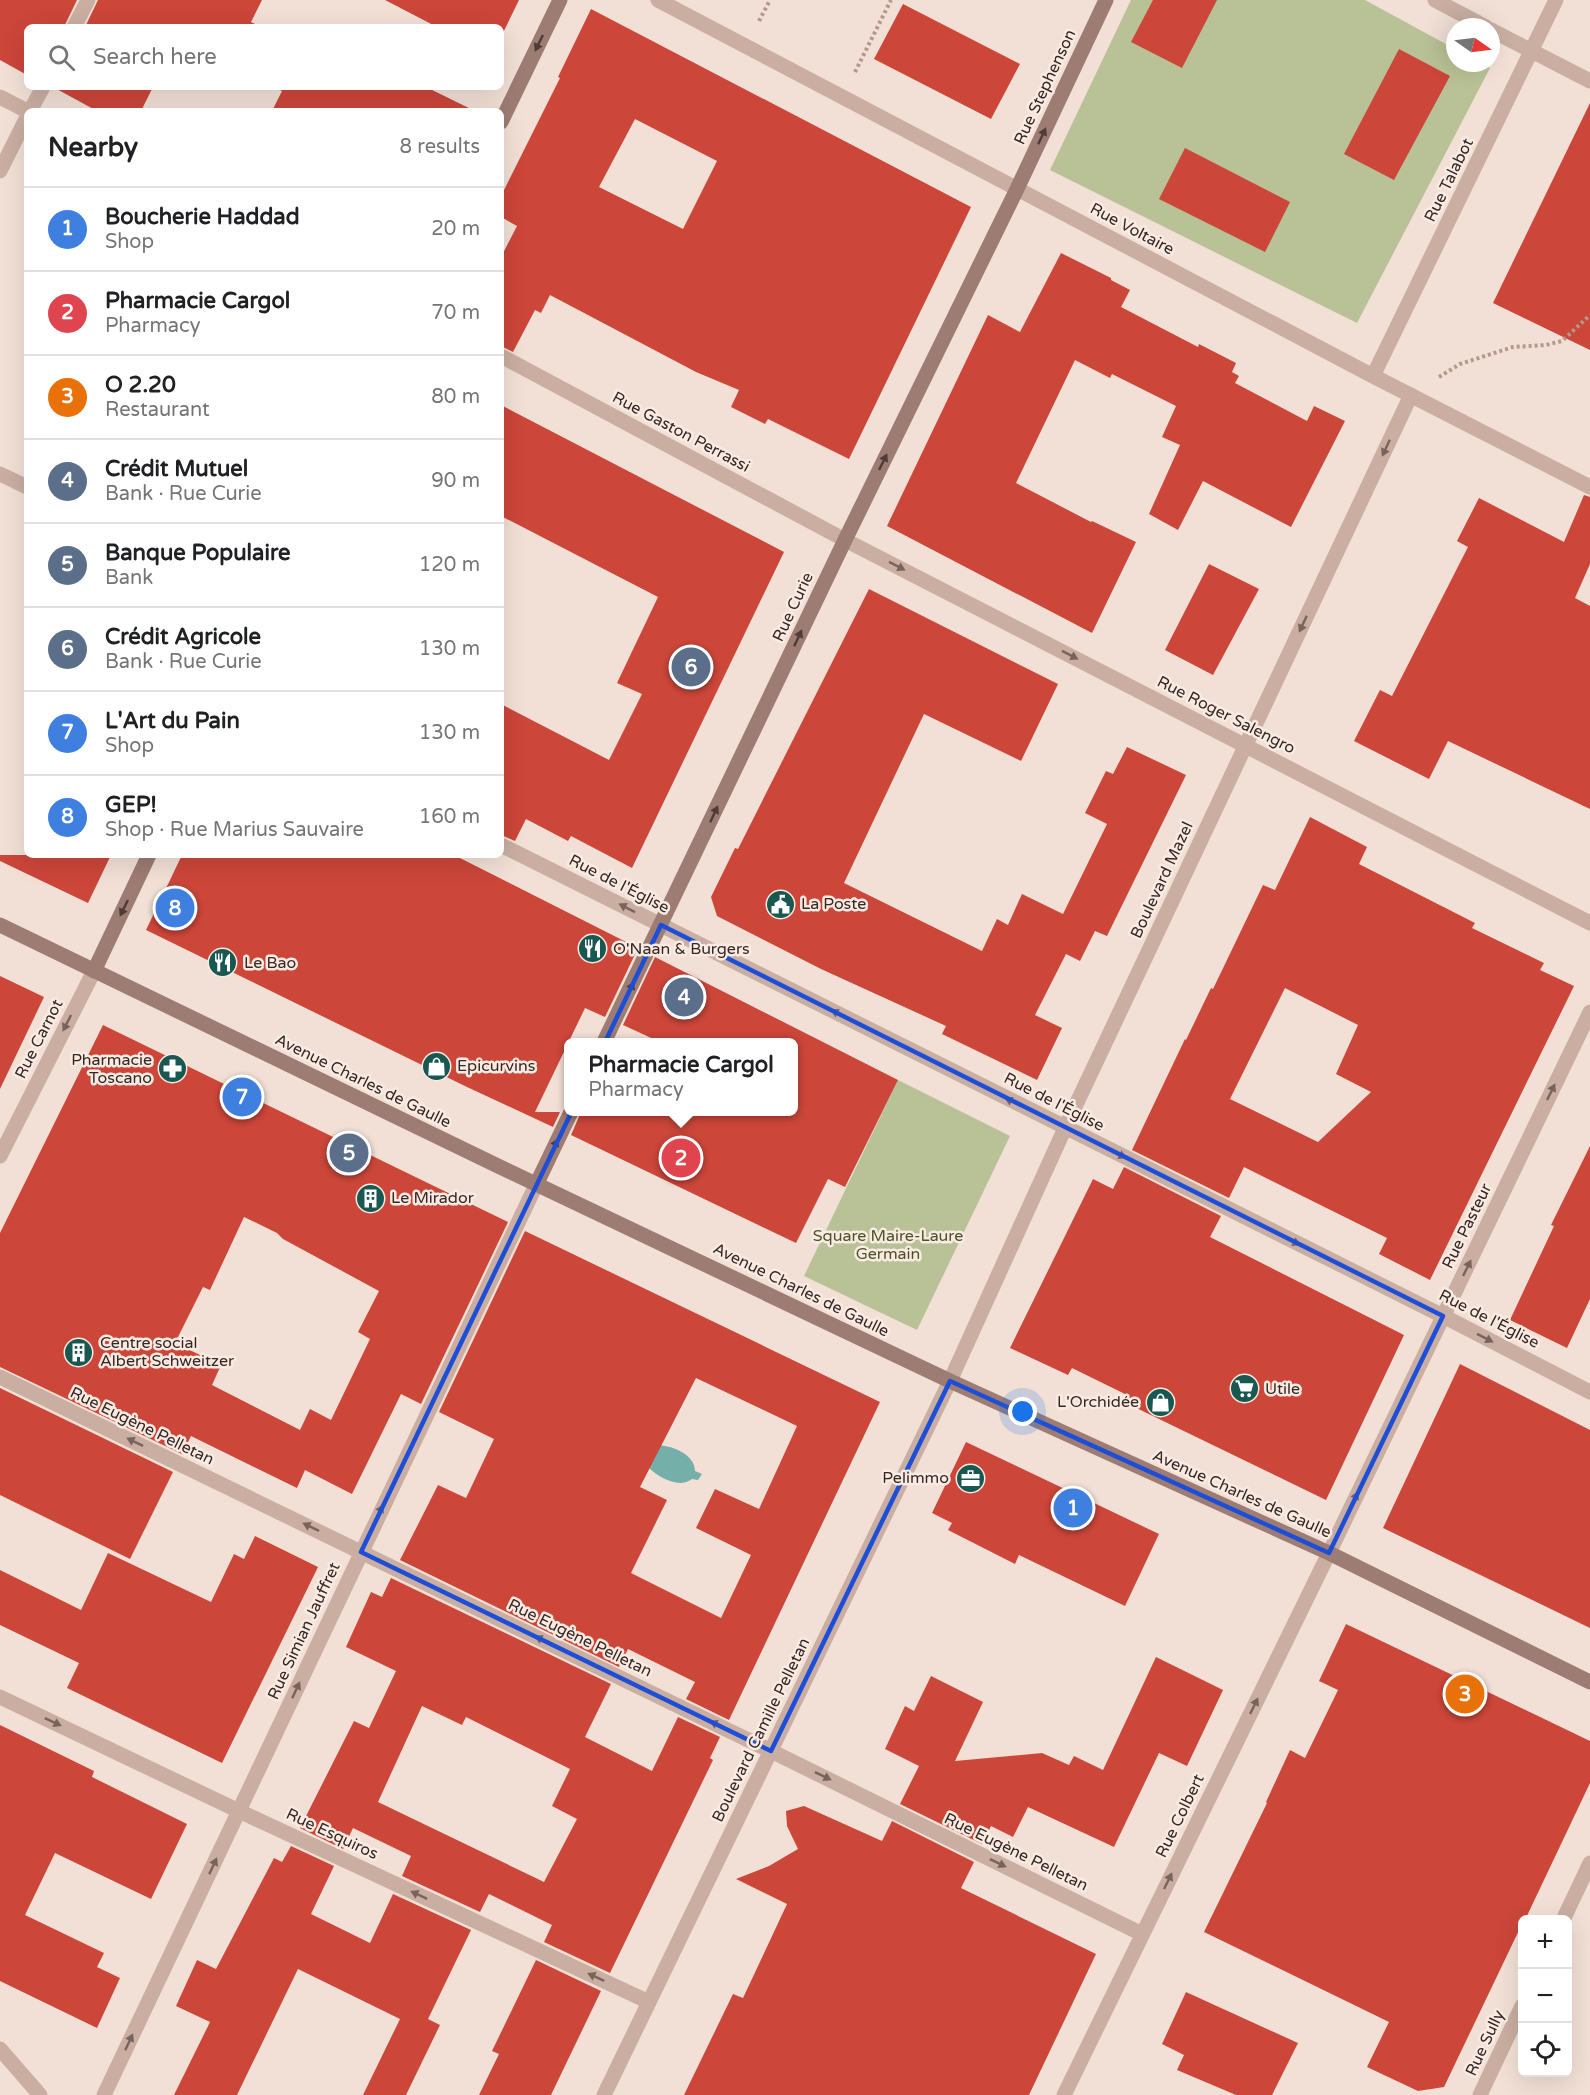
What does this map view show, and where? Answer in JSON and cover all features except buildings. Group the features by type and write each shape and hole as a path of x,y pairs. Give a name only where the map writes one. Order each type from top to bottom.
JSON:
{"main road":[{"path":"504,116 560,0"},
{"name":"Rue Stephenson","path":"1017,189 1106,0"},
{"name":"Rue Curie","path":"606,1038 844,540 1017,189"},
{"path":"94,971 148,858"},
{"name":"Avenue Charles de Gaulle","path":"0,925 950,1381 1329,1553 1590,1682"},
{"path":"537,1183 569,1116"}],"street":[{"path":"76,24 88,0"},
{"name":"Rue Voltaire","path":"658,0 1590,488"},
{"path":"1435,0 1469,18"},
{"name":"Rue Talabot","path":"1373,376 1556,0"},
{"path":"1500,35 1590,81"},
{"path":"30,108 41,90"},
{"path":"0,97 24,109"},
{"path":"0,171 24,123"},
{"name":"Rue Gaston Perrassi","path":"504,358 844,540"},
{"name":"Boulevard Mazel","path":"950,1381 1065,1128 1411,395"},
{"path":"0,474 24,486"},
{"name":"Rue Roger Salengro","path":"844,540 1590,923"},
{"name":"Rue de l'Église","path":"504,846 1443,1316 1590,1392"},
{"name":"Rue Carnot","path":"0,1156 94,971"},
{"name":"Rue Pasteur","path":"1329,1553 1590,1012"},
{"name":"Rue Simian Jauffret","path":"104,2095 537,1183"},
{"name":"Rue Eugène Pelletan","path":"0,1377 771,1750 1142,1934"},
{"name":"Boulevard Camille Pelletan","path":"604,2095 950,1381"},
{"name":"Rue Colbert","path":"1064,2095 1329,1553"},
{"name":"Rue Esquiros","path":"0,1697 239,1811 649,2001"},
{"path":"1565,1915 1590,1863"},
{"name":"Rue Sully","path":"1480,2095 1518,2014"},
{"path":"0,2049 40,2095"}],"path":[{"path":"843,97 891,0"},
{"path":"1411,395 1460,364 1513,347 1546,345 1562,340 1590,315"}],"highlighted area":[{"path":"661,925 1443,1316 1329,1553 950,1381 771,1751 361,1552"}],"green space":[{"path":"1131,0 1365,0 1446,44 1446,72 1488,72 1357,323 1050,170"},
{"name":"Square Maire-Laure Germain","path":"898,1080 1010,1136 917,1330 804,1276"}],"water":[{"path":"656,1445 675,1449 687,1455 695,1471 702,1474 698,1480 692,1479 676,1483 653,1472 649,1468"}],"place":[{"name":"Crédit Agricole","path":"691,667"},
{"name":"La Poste","path":"780,904"},
{"name":"GEP!","path":"175,908"},
{"name":"O'Naan & Burgers","path":"592,949"},
{"name":"Le Bao","path":"223,963"},
{"name":"Crédit Mutuel","path":"684,997"},
{"name":"Epicurvins","path":"436,1066"},
{"name":"Pharmacie Toscano","path":"173,1069"},
{"name":"L'Art du Pain","path":"242,1097"},
{"name":"Banque Populaire","path":"349,1153"},
{"name":"Pharmacie Cargol","path":"681,1158"},
{"name":"Le Mirador","path":"370,1198"},
{"name":"Centre social Albert Schweitzer","path":"79,1352"},
{"name":"Utile","path":"1244,1389"},
{"name":"L'Orchidée","path":"1160,1402"},
{"name":"Pelimmo","path":"970,1478"},
{"name":"Boucherie Haddad","path":"1073,1508"},
{"name":"O 2.20","path":"1465,1694"}]}
